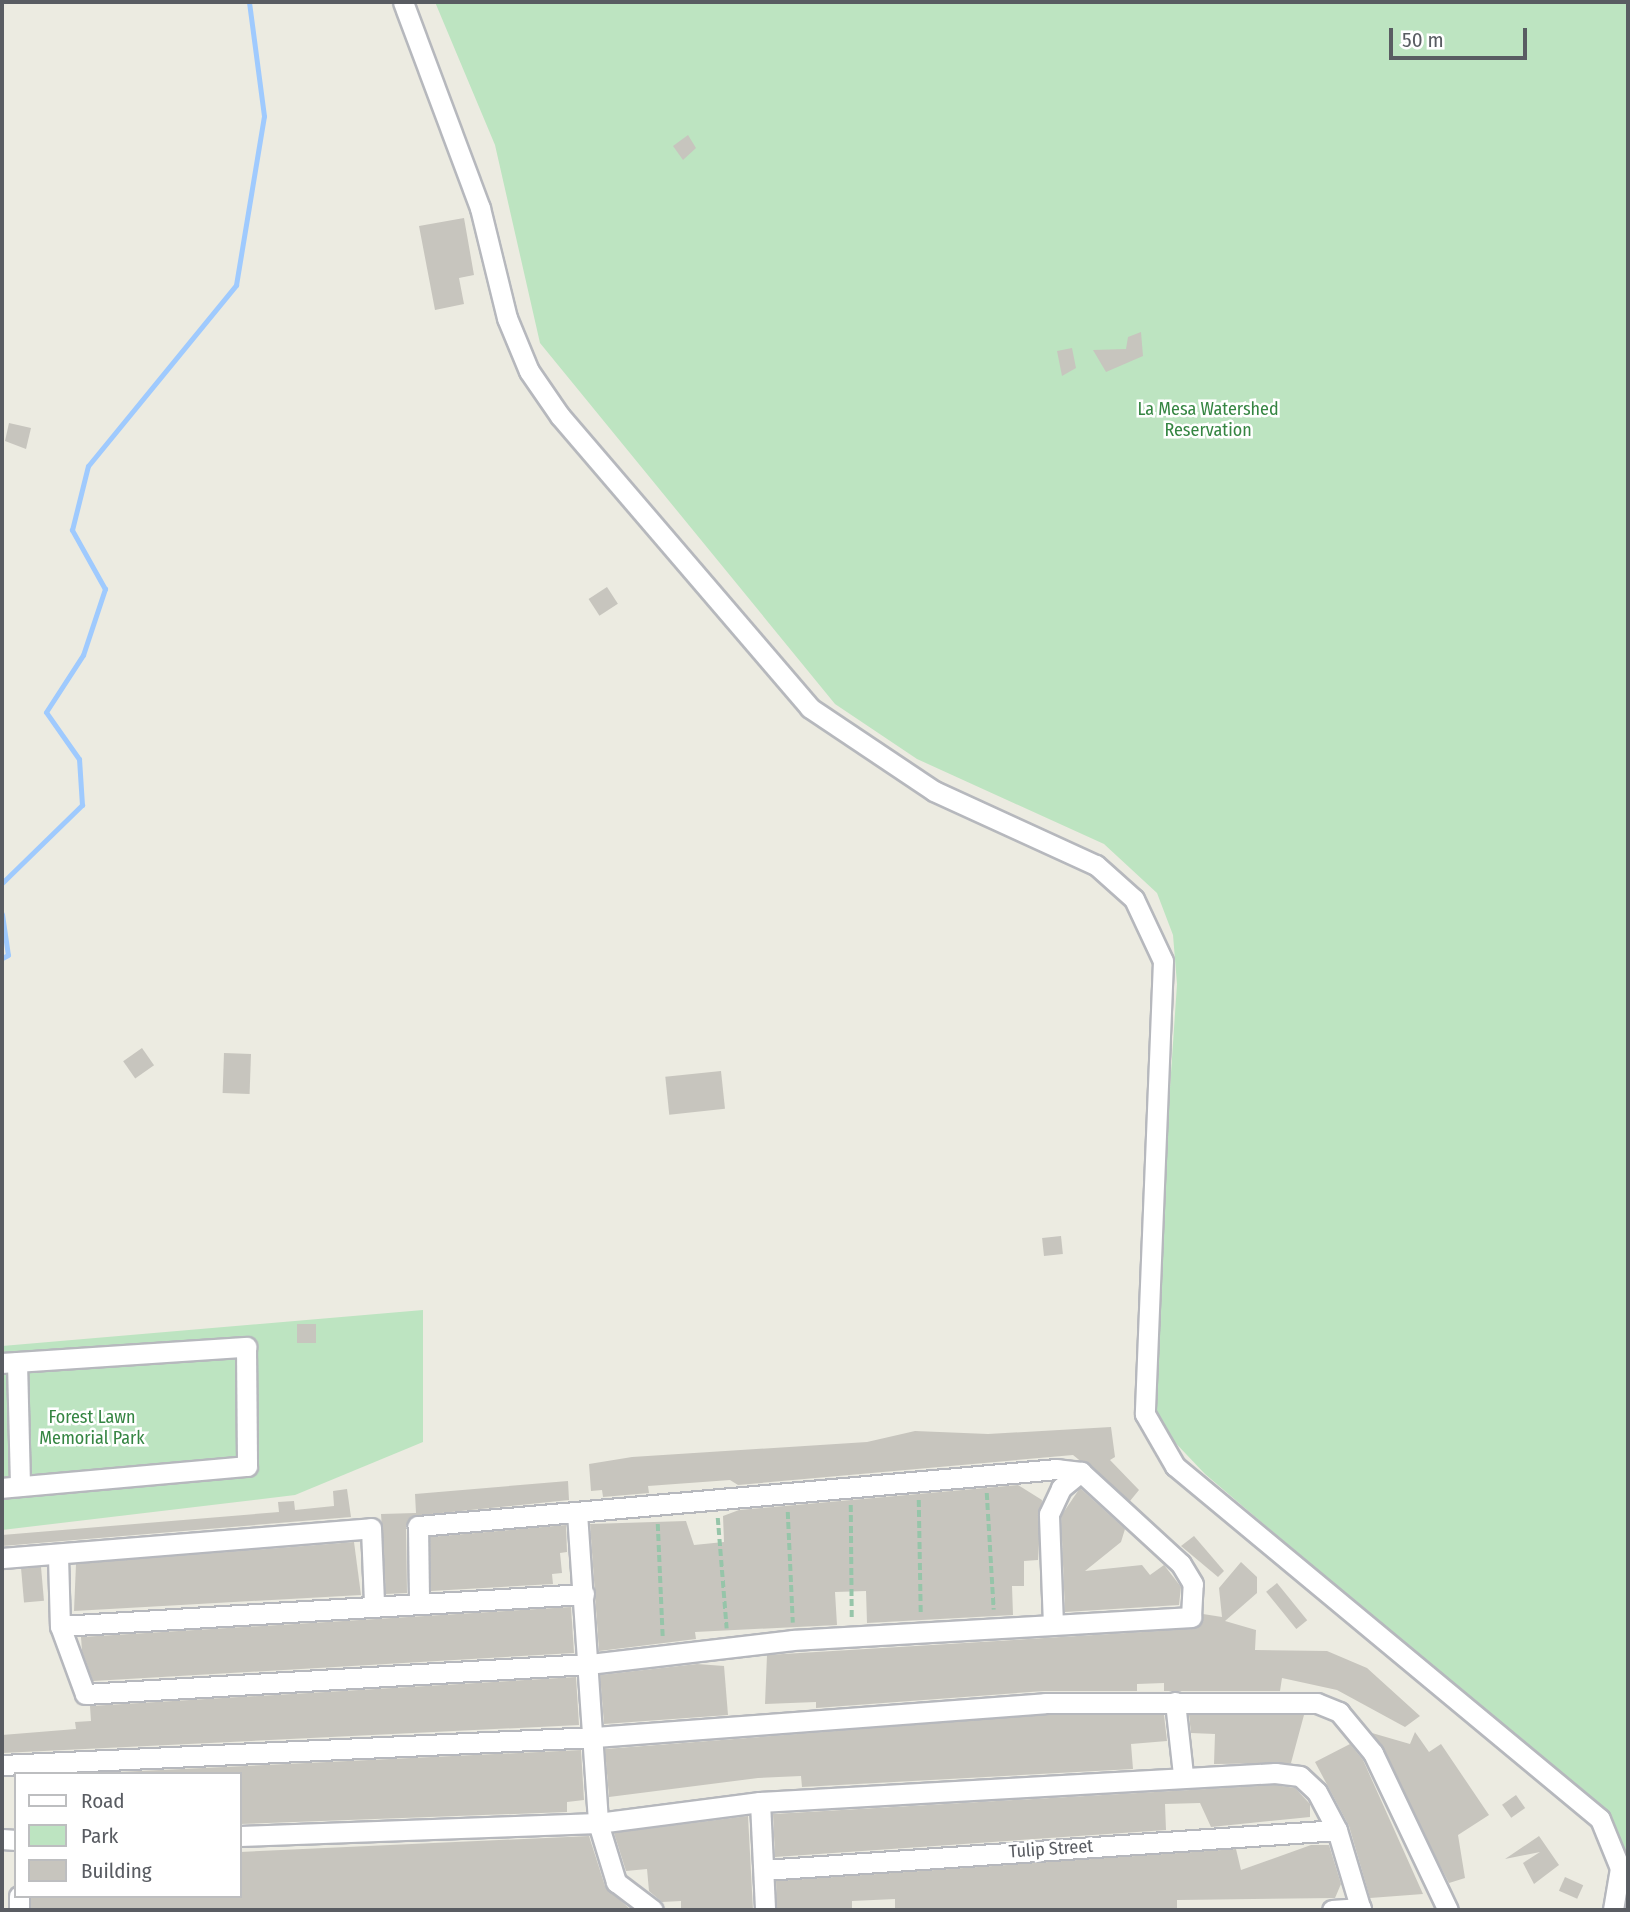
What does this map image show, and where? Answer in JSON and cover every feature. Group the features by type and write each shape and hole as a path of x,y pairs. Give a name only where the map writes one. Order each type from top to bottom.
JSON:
{"street":[{"path":"403,2 480,208 507,318 529,371 560,416 810,708 934,790 1096,865 1134,899 1163,961 1145,1413 1175,1466 1600,1819 1620,1868 1613,1910"},
{"path":"246,1347 247,1465 11,1487 9,1363 246,1347"},
{"path":"1053,1625 1049,1514 1061,1488 1081,1472"},
{"path":"58,1556 60,1626 85,1694 589,1664 664,1658 793,1640 1191,1617 1193,1584 1181,1564 1081,1472 851,1483 657,1508 418,1526 419,1600"},
{"path":"577,1513 595,1737 598,1823 616,1882 653,1910"},
{"path":"2,1558 58,1556 371,1528 374,1603"},
{"path":"60,1626 419,1600 584,1594"},
{"path":"1175,1702 1183,1775"},
{"path":"11,1768 595,1737 1045,1703 1317,1703 1339,1712 1373,1753 1448,1910"},
{"path":"242,1836 598,1823 760,1802 1183,1775 1300,1776 1337,1830 1361,1909 1332,1910"},
{"path":"760,1802 765,1910"},
{"name":"Tulip Street","path":"764,1870 1337,1830"}],"path":[{"path":"986,1477 994,1628"},
{"path":"918,1478 922,1631"},
{"path":"851,1483 852,1636"},
{"path":"787,1490 793,1640"},
{"path":"717,1500 729,1648"},
{"path":"657,1508 664,1658"}],"green space":[{"name":"La Mesa Watershed Reservation","path":"435,2 1628,2 1628,1857 1612,1821 1205,1474 1148,1414 1177,984 1173,935 1157,893 1104,844 917,759 835,704 540,343 495,145"},
{"name":"Forest Lawn Memorial Park","path":"423,1310 423,1442 295,1495 2,1530 2,1346"}],"building":[{"path":"688,135 696,148 683,160 673,146"},
{"path":"464,218 474,275 459,278 464,304 435,310 419,226"},
{"path":"1141,332 1143,356 1106,372 1093,350 1126,349 1128,337"},
{"path":"1072,348 1076,368 1062,376 1057,351"},
{"path":"9,423 31,428 26,449 5,441"},
{"path":"607,587 618,604 599,616 589,599"},
{"path":"142,1048 154,1065 135,1078 123,1061"},
{"path":"224,1053 251,1054 250,1094 223,1093"},
{"path":"721,1071 725,1109 669,1115 665,1077"},
{"path":"1061,1236 1063,1254 1044,1256 1042,1238"},
{"path":"297,1324 316,1324 316,1343 297,1343"},
{"path":"1111,1427 1115,1457 1110,1460 1139,1490 1130,1501 1073,1455 738,1485 730,1480 648,1486 649,1493 603,1497 602,1490 591,1491 589,1464 632,1457 867,1442 915,1431 988,1434"},
{"path":"568,1481 569,1500 412,1516 406,1526 407,1593 386,1594 381,1514 416,1513 415,1494"},
{"path":"1018,1485 1042,1500 1038,1560 1024,1561 1024,1586 1012,1586 1013,1615 867,1623 866,1591 835,1592 837,1625 695,1632 696,1639 599,1651 590,1524 686,1521 694,1545 724,1542 723,1516 739,1510"},
{"path":"1080,1488 1125,1529 1121,1542 1085,1571 1142,1565 1150,1575 1164,1565 1181,1587 1179,1605 1065,1612 1061,1516"},
{"path":"347,1489 351,1517 2,1546 2,1535 279,1512 278,1502 294,1501 295,1510 334,1506 333,1491"},
{"path":"566,1525 567,1552 560,1553 562,1573 552,1574 553,1584 431,1591 430,1537"},
{"path":"1194,1536 1224,1571 1218,1577 1181,1546"},
{"path":"354,1542 361,1595 74,1611 76,1564"},
{"path":"1241,1562 1257,1577 1257,1593 1225,1621 1256,1630 1255,1650 1327,1651 1367,1668 1420,1716 1405,1727 1337,1690 1282,1678 1280,1691 1164,1691 1164,1683 1137,1684 1137,1691 1044,1691 816,1708 816,1702 765,1704 767,1655 1192,1629 1203,1614 1222,1617 1219,1588"},
{"path":"41,1567 44,1601 24,1603 21,1569"},
{"path":"1277,1583 1307,1620 1296,1629 1266,1592"},
{"path":"571,1607 574,1653 93,1681 82,1651 81,1637"},
{"path":"697,1664 724,1666 728,1715 604,1724 600,1675"},
{"path":"576,1677 579,1725 2,1753 2,1735 76,1729 75,1722 91,1721 90,1706"},
{"path":"1045,1715 1164,1715 1167,1741 1131,1744 1133,1769 802,1787 801,1776 758,1778 609,1797 605,1749"},
{"path":"1189,1715 1304,1715 1291,1763 1214,1764 1215,1734 1191,1733"},
{"path":"1415,1732 1429,1752 1441,1744 1489,1815 1458,1835 1465,1878 1449,1883 1372,1733 1410,1744"},
{"path":"1350,1744 1363,1760 1423,1894 1370,1898 1349,1826 1315,1762"},
{"path":"581,1750 584,1800 567,1802 567,1812 242,1824 242,1772 118,1772"},
{"path":"1275,1785 1295,1788 1310,1804 1310,1817 1211,1827 1200,1803 1165,1804 1166,1830 775,1857 773,1814"},
{"path":"1516,1795 1525,1808 1511,1818 1502,1805"},
{"path":"748,1816 753,1910 681,1910 681,1901 662,1902 649,1891 647,1869 626,1871 614,1833"},
{"path":"589,1836 605,1886 631,1910 31,1910 31,1898 242,1898 242,1852"},
{"path":"1539,1836 1559,1865 1534,1884 1523,1863 1540,1852 1505,1859"},
{"path":"1311,1845 1329,1845 1341,1884 1335,1898 1177,1900 1177,1910 895,1910 895,1899 852,1901 852,1910 777,1910 776,1881 1236,1849 1241,1870"},
{"path":"1565,1877 1583,1885 1577,1899 1559,1891"}],"waterway":[{"path":"2,883 82,805 79,759 46,712 83,655 105,589 72,530 88,466 236,285 264,116 249,2"},
{"path":"2,914 8,955 2,958"}]}
